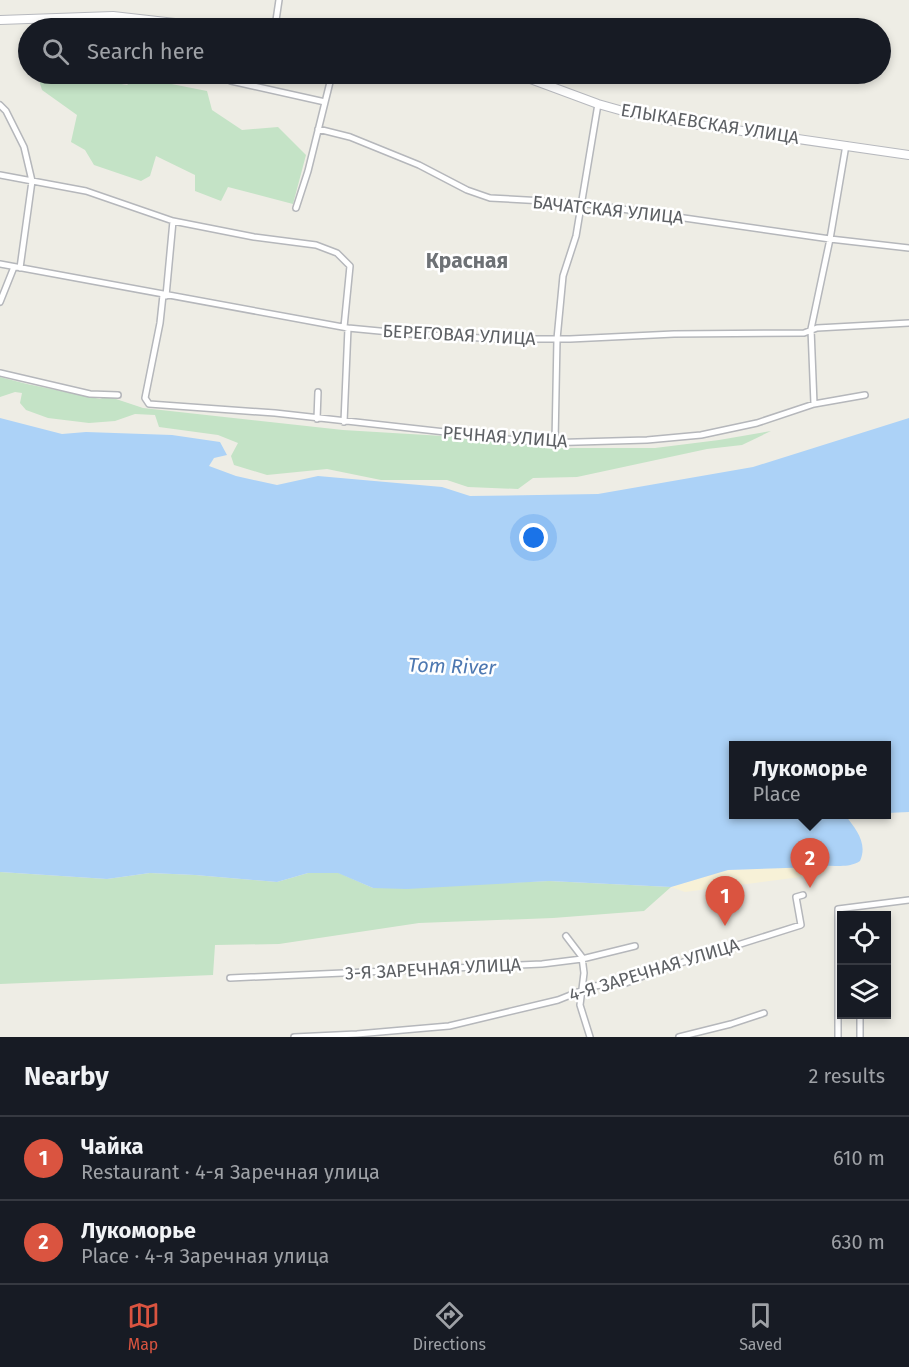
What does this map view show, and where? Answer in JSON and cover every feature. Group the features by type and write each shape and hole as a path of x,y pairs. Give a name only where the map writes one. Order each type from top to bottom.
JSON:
{"street":[{"path":"276,18 279,0"},
{"path":"56,18 113,16 131,18"},
{"path":"0,20 18,19"},
{"path":"244,84 325,102"},
{"path":"296,208 330,84"},
{"name":"ЕЛЫКАЕВСКАЯ УЛИЦА","path":"544,84 598,104 666,120 909,155"},
{"path":"555,442 557,339 563,276 576,236 598,104"},
{"path":"0,105 6,111 24,147 32,181 17,267 0,302"},
{"name":"БАЧАТСКАЯ УЛИЦА","path":"318,129 350,137 410,161 467,190 490,198 580,203 909,248"},
{"path":"814,404 811,329 830,239 846,145"},
{"path":"0,175 86,191 173,221 254,237 316,245 337,254 350,266 344,422"},
{"path":"164,295 173,221"},
{"name":"БЕРЕГОВАЯ УЛИЦА","path":"0,264 346,327 411,334 498,339 606,339 674,334 804,333 811,329 909,323"},
{"name":"РЕЧНАЯ УЛИЦА","path":"164,295 145,398 149,404 275,413 521,441 555,442 647,440 701,435 757,423 814,404 865,395"},
{"path":"0,373 90,394 118,395"},
{"path":"317,419 318,392"},
{"name":"4-Я ЗАРЕЧНАЯ УЛИЦА","path":"294,1037 449,1026 558,1000 593,986 626,983 658,970 801,925 796,897 803,896"},
{"path":"838,911 838,909 909,900"},
{"path":"566,936 582,959 584,973 580,1005 590,1037"},
{"name":"3-Я ЗАРЕЧНАЯ УЛИЦА","path":"230,978 542,964 582,959 635,946"},
{"path":"838,1037 840,965"},
{"path":"679,1037 764,1013"},
{"path":"860,1019 860,1037"}],"green space":[{"path":"40,84 172,84 207,91 212,110 242,130 278,127 306,155 293,204 228,187 221,201 195,191 195,175 156,156 150,176 141,181 94,165 85,150 71,142 77,115 42,90"},
{"path":"0,377 100,399 107,396 143,408 343,430 443,436 554,448 655,448 771,431 742,445 707,449 577,477 533,478 518,489 468,487 447,480 381,480 327,469 267,475 234,465 231,456 238,443 218,435 159,427 155,415 135,414 115,421 89,423 48,418 26,410 20,403 22,393 15,392 0,397"},
{"path":"0,872 107,879 150,873 277,882 308,873 339,873 373,888 549,881 671,887 644,911 553,918 419,923 279,944 215,945 213,975 0,984"}],"sand":[{"path":"826,864 827,869 823,874 685,892 671,887 728,870 817,867"}],"water":[{"name":"Tom River","path":"0,418 62,434 86,432 172,435 220,442 227,455 214,458 209,466 236,476 277,485 318,476 442,487 470,496 598,494 753,467 909,418 909,812 891,813 891,741 729,741 729,819 848,819 857,831 863,848 860,861 855,864 728,870 671,887 549,881 407,889 373,888 338,873 308,873 277,882 150,873 107,879 0,872"}],"place":[{"name":"Лукоморье","path":"810,888"},
{"name":"Чайка","path":"725,926"}],"district":[{"name":"Красная","path":"467,261"}]}
